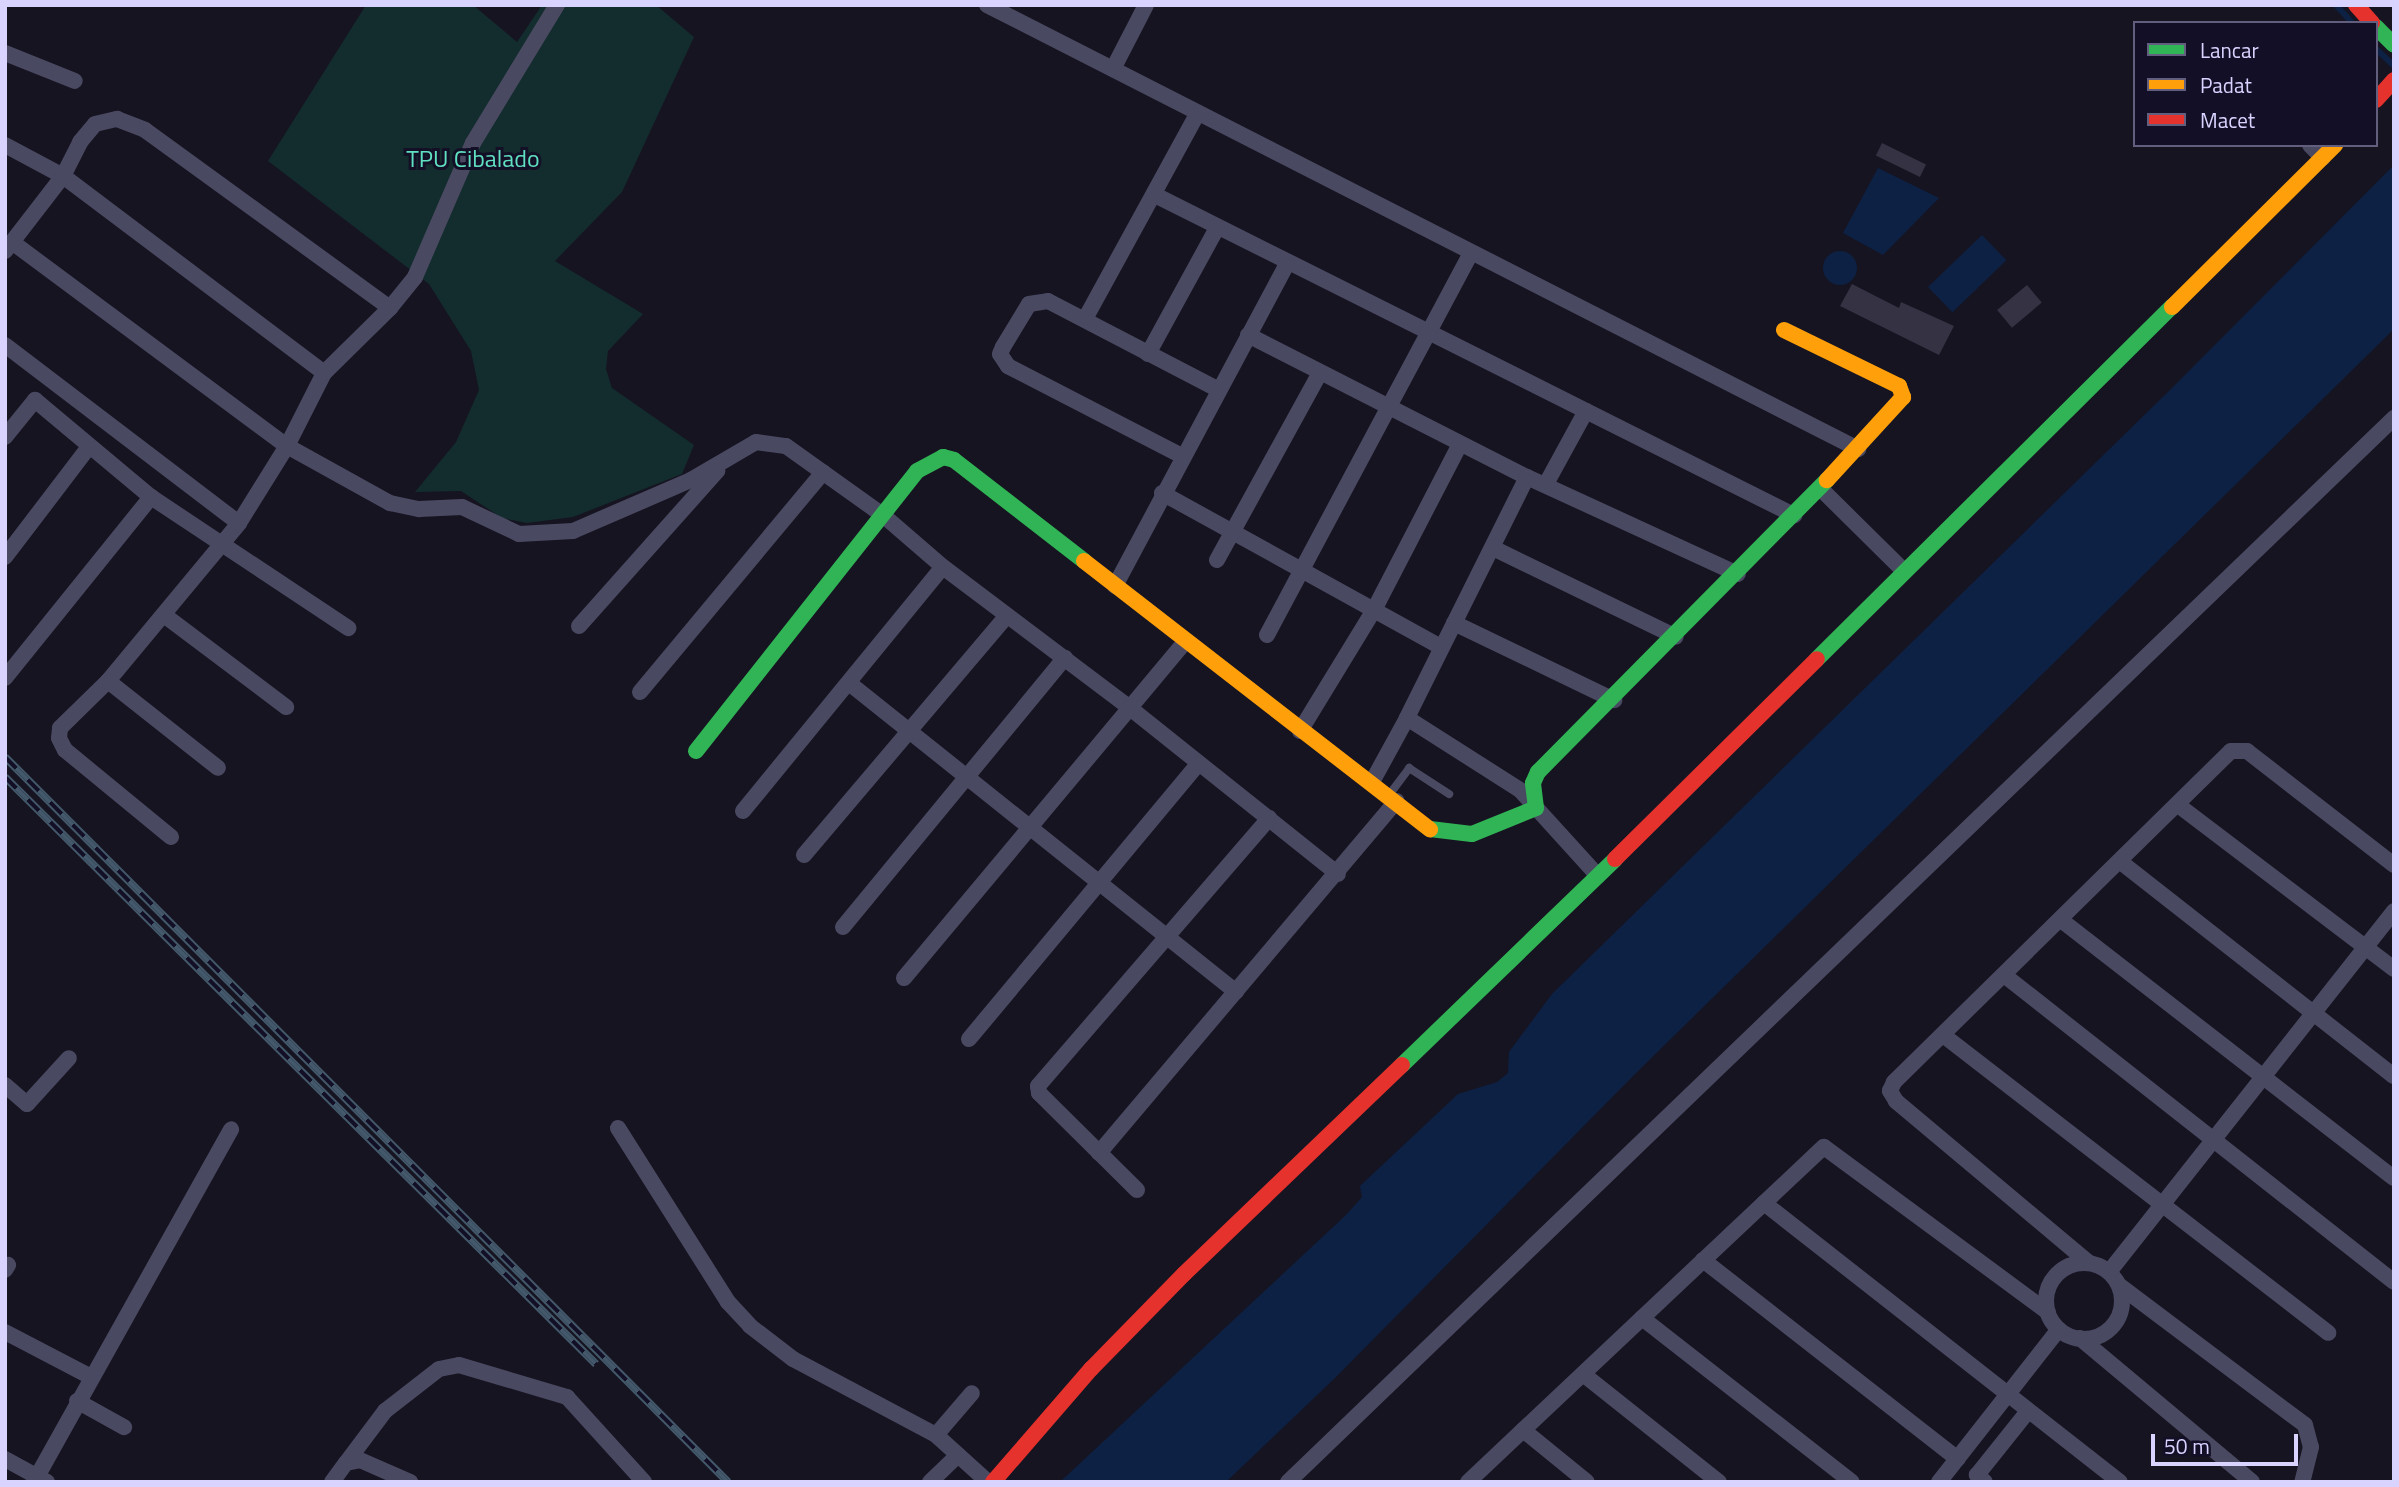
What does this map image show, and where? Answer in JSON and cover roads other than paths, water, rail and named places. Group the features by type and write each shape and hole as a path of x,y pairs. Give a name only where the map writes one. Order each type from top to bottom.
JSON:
{"street":[{"path":"171,837 65,750 59,738 60,728 108,681 239,523 287,446 324,373 390,308 415,277 473,144 557,5"},
{"path":"987,5 1858,449"},
{"path":"1114,69 1146,5"},
{"path":"2356,5 2370,21"},
{"path":"2378,29 2394,45"},
{"path":"5,53 75,81"},
{"path":"2378,98 2394,80"},
{"path":"1085,319 1156,195 1198,113"},
{"path":"390,308 145,130 117,120 95,124 80,142 63,176 9,246 287,446 390,503 419,509 461,507 519,534 573,531 723,463"},
{"path":"5,145 63,176 324,373"},
{"path":"2312,147 2323,158"},
{"path":"618,1128 728,1302 750,1326 793,1359 936,1435 990,1482 1129,1329 1598,876 1903,570 2333,147"},
{"path":"1156,195 1287,264 1794,515"},
{"path":"1148,354 1217,228"},
{"path":"1267,635 1471,253"},
{"path":"1115,586 1161,493 1287,264"},
{"path":"1182,456 1002,360 1003,347 1034,300 1048,301 1217,389"},
{"path":"1536,808 1533,783 1538,772 1614,700 1900,405 1903,391 1784,330"},
{"path":"1248,335 1527,477 1738,574"},
{"path":"5,345 239,523"},
{"path":"1217,560 1320,373"},
{"path":"7,429 35,400 44,376"},
{"path":"35,400 88,449 151,497 348,628"},
{"path":"1546,484 1586,411"},
{"path":"1287,1482 2394,418"},
{"path":"579,626 723,463 741,449 771,440 823,472 884,516 943,567 1130,708 1338,874"},
{"path":"1300,731 1374,610 1460,444"},
{"path":"5,557 88,449"},
{"path":"696,751 925,463 943,457 954,460 1185,642 1300,731 1393,798 1434,832 1451,836 1486,831 1536,808"},
{"path":"640,692 823,472"},
{"path":"1372,782 1407,718 1527,477"},
{"path":"1820,488 1903,570"},
{"path":"1161,493 1441,648"},
{"path":"5,678 151,497"},
{"path":"1493,548 1676,637"},
{"path":"743,811 943,567"},
{"path":"164,615 286,707"},
{"path":"804,855 1007,616"},
{"path":"1454,623 1614,700"},
{"path":"904,978 1185,642"},
{"path":"843,927 1065,658"},
{"path":"108,681 218,768"},
{"path":"849,683 907,732 1032,828 1165,938 1236,992"},
{"path":"1407,718 1502,777 1536,808 1598,876"},
{"path":"2302,1482 2311,1447 2305,1425 2120,1286 2109,1272 2090,1263 1892,1096 1894,1082 2122,863 2226,755 2247,751 2394,865"},
{"path":"969,1039 1101,886 1198,764"},
{"path":"1099,1153 1338,874 1393,798"},
{"path":"2178,804 2394,969"},
{"path":"1138,1190 1039,1093 1038,1086 1269,818"},
{"path":"2122,863 2394,1076"},
{"path":"2109,1272 2264,1081 2394,911"},
{"path":"2061,920 2264,1081 2394,1178"},
{"path":"2004,975 2214,1143 2394,1282"},
{"path":"1943,1035 2328,1333"},
{"path":"5,1085 27,1104 69,1058"},
{"path":"5,1459 39,1480 77,1401 231,1129"},
{"path":"1468,1482 1824,1147 2048,1312 2059,1329 2080,1338 2252,1482"},
{"path":"1764,1203 2120,1482"},
{"path":"1703,1260 1958,1459"},
{"path":"2048,1312 2046,1300 2055,1276 2065,1268 2090,1263"},
{"path":"2080,1338 2110,1330 2121,1310 2120,1286"},
{"path":"1642,1318 1852,1482"},
{"path":"1939,1482 2059,1329"},
{"path":"5,1332 91,1377"},
{"path":"332,1482 385,1411 439,1368 459,1365 567,1397 644,1482"},
{"path":"1583,1374 1719,1482"},
{"path":"936,1435 972,1394"},
{"path":"77,1401 124,1427"},
{"path":"1985,1482 1977,1475 2028,1411"},
{"path":"1523,1430 1587,1482"},
{"path":"930,1482 958,1455"},
{"path":"346,1463 369,1461 410,1482"}],"lane":[{"path":"1393,798 1409,768 1449,794"}],"water":[{"path":"2394,165 2394,329 1635,1074 1337,1376 1226,1482 1060,1482 1346,1215 1362,1197 1360,1186 1458,1094 1497,1082 1508,1073 1509,1052 1552,994 2171,389"},
{"path":"1878,168 1939,198 1883,255 1843,233"},
{"path":"1982,235 2006,260 1952,312 1928,287"},
{"path":"1840,251 1852,256 1857,268 1852,280 1840,285 1828,280 1823,268 1828,256"}],"waterway":[{"path":"2336,5 2350,21"},
{"path":"2378,51 2394,66"}],"railway":[{"path":"5,757 728,1482"},
{"path":"5,777 596,1364"}],"park label":[{"name":"TPU Cibalado","path":"473,159"}]}
